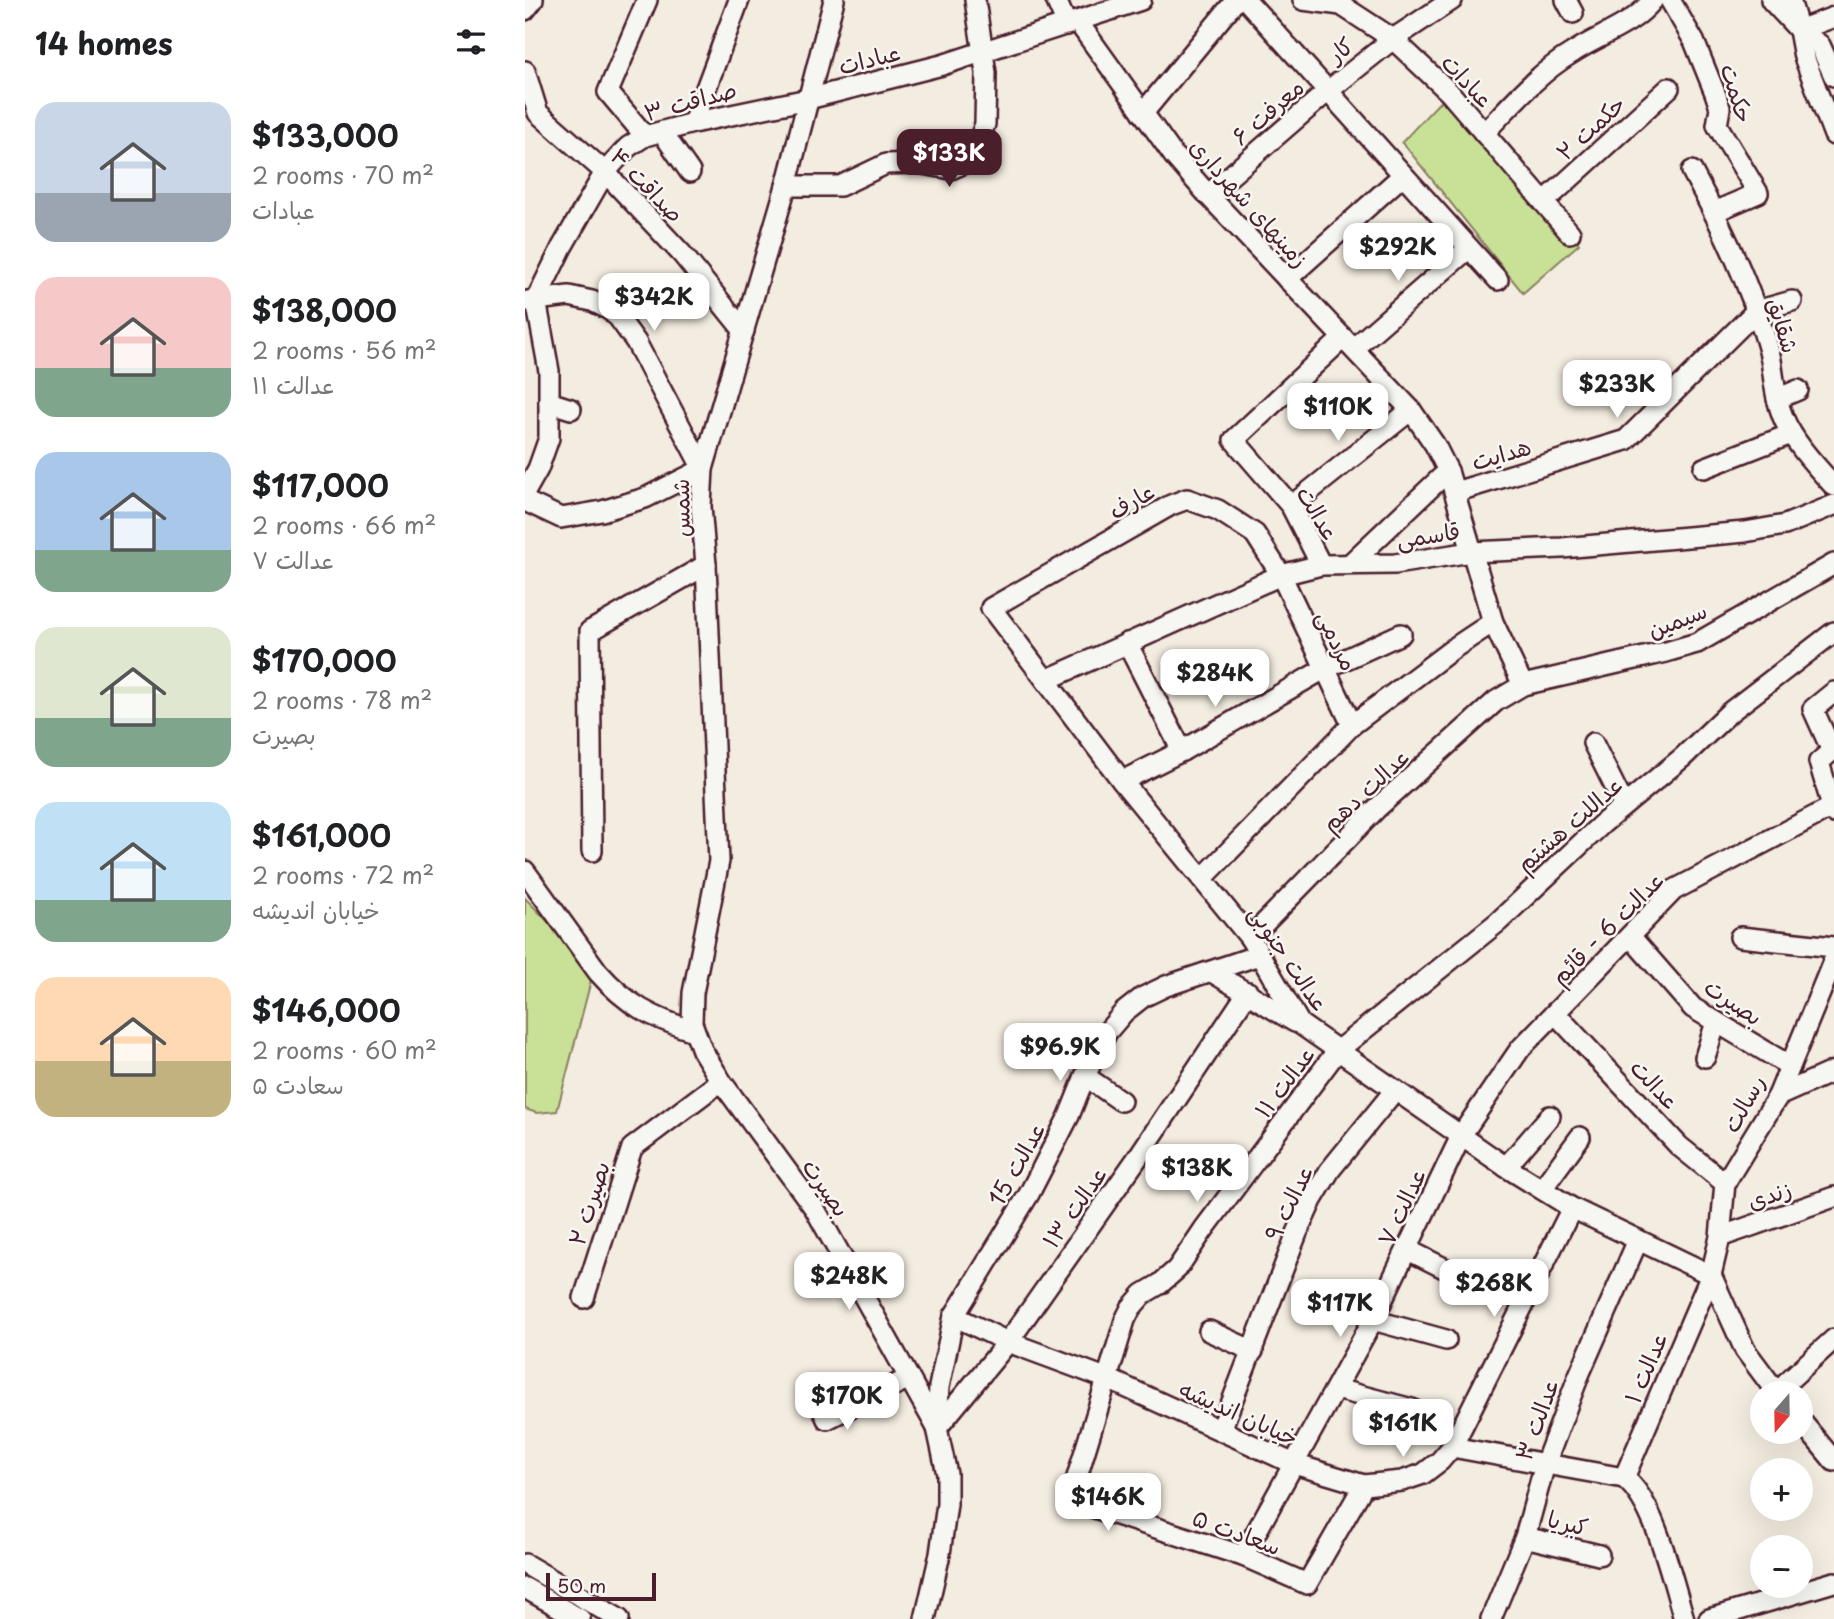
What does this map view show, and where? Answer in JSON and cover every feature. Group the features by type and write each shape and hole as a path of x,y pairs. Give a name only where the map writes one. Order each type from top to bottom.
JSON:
{"street":[{"path":"525,10 533,0"},
{"path":"647,0 608,92 690,172"},
{"path":"693,123 739,0"},
{"name":"شمس","path":"694,1031 691,1017 693,993 719,861 701,506 703,469 786,186 834,0"},
{"path":"786,186 840,186 886,164 916,163 951,169 965,163 976,149 985,124 986,73 975,0"},
{"name":"زمینهای شهرداری","path":"1056,0 1174,156 1411,410 1435,445 1455,492 1493,622 1523,685"},
{"name":"عبادات","path":"808,99 942,65 1141,0"},
{"path":"1143,113 1236,0"},
{"path":"1246,0 1498,280"},
{"name":"عبادات","path":"1303,0 1343,2 1393,39 1449,92 1570,233"},
{"name":"کار","path":"1328,90 1393,39 1453,0"},
{"path":"1483,133 1542,75 1572,52 1603,37 1643,12 1653,0"},
{"name":"حکمت","path":"1670,0 1694,41 1715,93 1720,108 1717,125 1758,192 1714,212"},
{"path":"1771,0 1799,30 1820,45 1834,76"},
{"path":"1790,0 1804,57 1834,135"},
{"path":"1799,30 1834,17"},
{"name":"صداقت ۴","path":"525,71 528,93 538,113 605,172 682,254 744,331"},
{"name":"حکمت ۲","path":"1544,202 1669,88"},
{"name":"معرفت ۶","path":"1208,195 1328,90"},
{"name":"صداقت ۳","path":"530,301 605,172 628,147 653,134 693,123 808,99"},
{"name":"شقایق","path":"1692,171 1714,212 1756,311 1770,359 1777,399 1791,433 1834,486"},
{"path":"1287,279 1403,174"},
{"path":"1348,343 1469,248"},
{"path":"525,492 538,469 548,438 549,402 549,371 530,301 569,296 593,302 618,317 636,342 703,469 645,498 602,511 561,518 525,501"},
{"path":"1756,311 1792,302"},
{"name":"هدایت","path":"1455,492 1626,440 1756,311"},
{"name":"عدالت","path":"1321,565 1291,506 1234,440 1348,343"},
{"path":"1777,399 1798,390"},
{"path":"549,402 571,408"},
{"path":"1291,506 1411,410"},
{"path":"1704,468 1791,433"},
{"path":"1350,564 1448,471"},
{"name":"عارف","path":"991,608 1171,505 1187,499 1218,510 1255,534 1281,575"},
{"name":"قاسمی","path":"1046,680 1281,575 1321,565 1395,564 1471,552 1562,548 1745,531 1785,525 1834,505"},
{"name":"سیمین","path":"1523,685 1666,653 1697,643 1834,564"},
{"path":"592,851 590,631 706,565"},
{"name":"مردمی","path":"1281,575 1352,725"},
{"name":"عدالت جنوبی","path":"991,608 1122,781 1203,878 1254,947 1300,1024 1506,1167 1572,1209 1711,1275"},
{"path":"1203,878 1352,725 1493,622"},
{"name":"عداللت هشتم","path":"1337,1051 1497,922 1730,712 1834,632"},
{"path":"1122,781 1182,751 1324,669 1401,634"},
{"path":"1127,643 1182,751"},
{"name":"عدالت دهم","path":"1254,947 1376,809 1496,701 1523,685"},
{"path":"1833,808 1819,762 1833,750 1813,709 1834,692"},
{"path":"1593,743 1624,805"},
{"name":"عدالت 6 - قائم","path":"1462,1134 1520,1048 1674,890 1833,808"},
{"path":"525,871 611,987 653,1017 694,1031"},
{"name":"بصیرت","path":"1630,936 1693,1008 1790,1066"},
{"path":"1741,937 1834,947"},
{"name":"عدالت 15","path":"937,1427 939,1387 954,1316 1029,1194 1069,1116 1107,1032 1124,1012 1143,997 1166,986 1212,972 1254,947"},
{"name":"رسالت","path":"1711,1275 1720,1237 1725,1183 1777,1096 1834,959"},
{"path":"1212,972 1300,1024"},
{"name":"عدالت ۱۳","path":"937,1427 1008,1342 1136,1160 1248,992"},
{"name":"عدالت","path":"1555,1013 1679,1146 1725,1183"},
{"path":"1705,1057 1716,1022"},
{"name":"بصیرت","path":"694,1031 720,1081 815,1209 937,1427 947,1474 947,1504 940,1554 925,1619"},
{"name":"عدالت ۱۱","path":"1108,1379 1131,1308 1143,1294 1177,1269 1204,1228 1337,1051"},
{"path":"1777,1096 1834,1071"},
{"path":"1085,1076 1121,1101"},
{"name":"بصیرت ۲","path":"584,1298 632,1148 720,1081"},
{"name":"عدالت ۹","path":"1221,1430 1297,1233 1320,1185 1395,1090"},
{"path":"1506,1167 1550,1116"},
{"name":"عدالت ۷","path":"1244,1556 1373,1321 1462,1134"},
{"path":"1542,1189 1580,1137"},
{"name":"زندی","path":"1720,1237 1834,1197"},
{"name":"خیابان اندیشه","path":"954,1316 1008,1342 1108,1379 1294,1464 1364,1485 1402,1481 1423,1474 1440,1461 1451,1447 1572,1209"},
{"name":"عدالت ۳","path":"1491,1619 1525,1537 1545,1464 1579,1375 1638,1240"},
{"path":"1408,1250 1468,1280"},
{"path":"1711,1275 1745,1350 1769,1381"},
{"name":"عدالت ۱","path":"1625,1478 1711,1275"},
{"path":"1373,1321 1446,1340"},
{"path":"1209,1331 1253,1351"},
{"path":"1789,1381 1834,1339"},
{"path":"814,1388 827,1419 909,1378"},
{"name":"سعادت ۵","path":"1108,1379 1070,1500 1244,1556 1307,1584 1364,1485"},
{"path":"1336,1389 1412,1409"},
{"path":"1813,1436 1834,1461"},
{"path":"1451,1447 1625,1478 1634,1485 1647,1508 1685,1619"},
{"name":"کبریا","path":"1525,1537 1599,1555"},
{"path":"525,1564 619,1619"},
{"path":"1709,1619 1751,1613 1834,1581"},
{"path":"525,1588 580,1619"}],"green space":[{"path":"1449,92 1579,244 1523,293 1402,142"},
{"path":"525,898 594,969 557,1111 537,1113 525,1109"}]}
